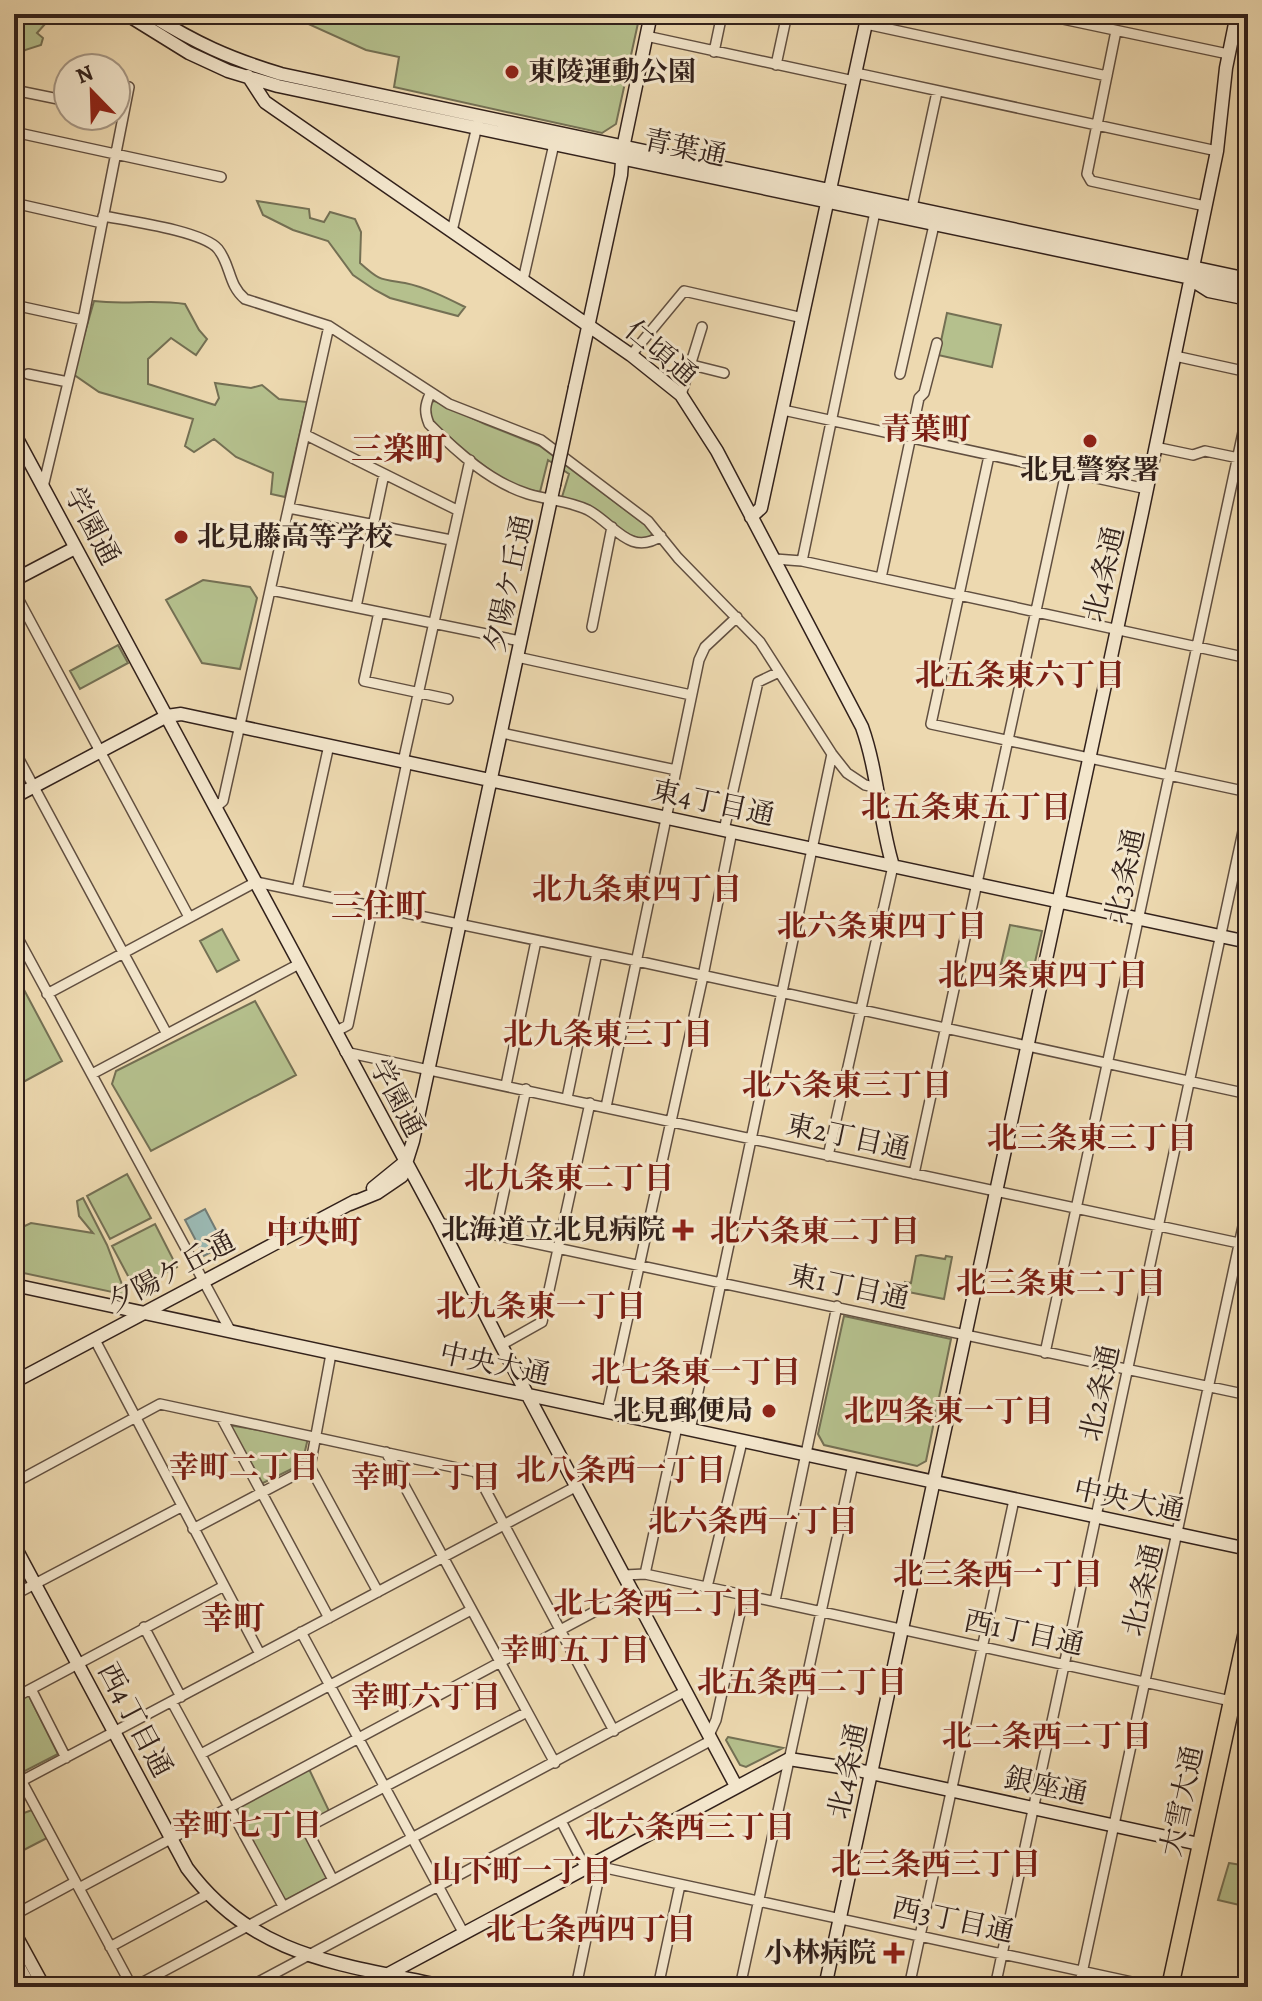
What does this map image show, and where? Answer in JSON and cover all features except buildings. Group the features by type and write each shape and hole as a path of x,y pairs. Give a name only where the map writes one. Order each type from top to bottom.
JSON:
{"highway":[{"name":"大雪大通","path":"1170,1987 1248,1627"}],"street":[{"name":"青葉通","path":"126,14 145,17 239,62 281,74 622,154 1191,273 1248,290"},
{"name":"夕陽ケ丘通","path":"14,1382 350,1204 405,1162 430,1069 492,780 651,14"},
{"path":"714,52 722,14"},
{"path":"776,65 787,14"},
{"path":"1039,14 1228,54"},
{"name":"北4条通","path":"825,1987 1175,356 1217,151 1228,54 1237,14"},
{"name":"青葉通","path":"145,17 189,53 228,71 278,86 478,122 554,144 622,154"},
{"path":"751,517 761,508 867,19 1107,76"},
{"path":"1116,31 1087,174 1091,181 1205,206"},
{"path":"646,36 776,65 937,92 1097,124 1217,151"},
{"name":"仁頃通","path":"239,62 265,102 631,355 681,395 717,451 862,727 873,758 887,847 893,866"},
{"path":"14,90 52,98"},
{"path":"910,214 937,92"},
{"path":"452,231 478,122"},
{"path":"14,132 221,177"},
{"path":"43,487 83,320 119,132"},
{"path":"523,280 554,144"},
{"name":"青葉通","path":"829,198 875,212 910,214 934,225 1191,273 1248,279"},
{"path":"14,203 197,236 220,251 236,292 245,299 329,326 430,394 478,417 541,440 648,521 678,558 760,642 847,773 865,785 878,788"},
{"path":"802,561 875,212"},
{"path":"900,374 934,225"},
{"path":"1191,273 1209,291 1248,299"},
{"path":"631,355 684,291 803,318"},
{"path":"14,305 83,320"},
{"path":"216,807 223,801 241,727 329,326"},
{"path":"681,395 702,327"},
{"path":"881,578 919,398 924,393 937,343"},
{"path":"1175,356 1248,372"},
{"path":"692,365 724,373"},
{"path":"28,374 68,382"},
{"path":"430,394 425,404 429,424 497,482 589,511 627,539 640,544 647,544 661,536"},
{"name":"北3条通","path":"1045,1353 1198,647 1243,459 1248,409"},
{"path":"783,410 1147,489"},
{"name":"学園通","path":"14,433 439,1223 736,1786"},
{"path":"306,435 457,510"},
{"path":"1155,447 1193,455 1205,451 1243,459"},
{"path":"989,456 931,724 1248,792"},
{"path":"335,1032 348,1025 470,460"},
{"path":"914,1174 1066,472"},
{"path":"356,607 384,474"},
{"path":"289,508 451,540"},
{"path":"592,627 612,527"},
{"path":"14,580 75,548"},
{"path":"775,559 802,561 1248,658"},
{"path":"271,590 520,641"},
{"path":"14,591 189,917"},
{"path":"379,612 364,681 448,699"},
{"path":"606,1107 699,660 705,647 737,617"},
{"path":"517,657 691,695"},
{"path":"607,1412 703,976 754,693 758,682 779,672"},
{"name":"東4丁目通","path":"167,716 181,714 1248,942"},
{"path":"14,797 167,716"},
{"path":"502,733 676,770"},
{"path":"297,890 329,745"},
{"path":"14,750 167,1034"},
{"path":"645,1574 721,1282 832,754"},
{"name":"北2条通","path":"995,1987 1248,808"},
{"path":"828,1156 863,1011 893,866"},
{"path":"47,994 256,882 1248,1094"},
{"path":"14,931 230,1330"},
{"path":"506,1085 536,941"},
{"path":"567,1098 597,953"},
{"path":"92,1074 299,964"},
{"name":"東2丁目通","path":"345,1052 1244,1244"},
{"path":"495,1234 526,1089"},
{"path":"501,1345 542,1322 590,1103"},
{"name":"北1条通","path":"1079,1987 1208,1387 1244,1244 1248,1203"},
{"name":"東1丁目通","path":"439,1223 1248,1395"},
{"name":"中央大通","path":"14,1285 1248,1549"},
{"path":"775,1601 837,1306"},
{"path":"95,1340 260,1654"},
{"path":"331,1354 310,1467 378,1592"},
{"path":"14,1483 160,1404 476,1472 614,1731"},
{"path":"221,1417 329,1618"},
{"path":"707,1587 742,1442"},
{"path":"386,1452 555,1763"},
{"path":"740,1987 853,1464"},
{"path":"193,1529 310,1467"},
{"path":"18,1783 577,1486"},
{"path":"909,1987 1014,1500"},
{"path":"14,1595 181,1507"},
{"name":"西4丁目通","path":"14,1545 187,1868 206,1895 245,1927 279,1946 386,1975 448,1987"},
{"name":"西1丁目通","path":"625,1575 645,1574 775,1601 1231,1701"},
{"path":"14,1698 224,1586"},
{"path":"14,1915 172,1838 633,1591"},
{"path":"249,1987 710,1738 744,1595"},
{"path":"201,1754 471,1610"},
{"path":"144,1627 201,1754 283,1906"},
{"path":"301,1632 463,1932"},
{"path":"31,1689 66,1758"},
{"path":"14,1767 18,1783 133,1987 686,1691"},
{"path":"333,1880 306,1828 527,1712"},
{"path":"364,1987 585,1867 599,1864 789,1759"},
{"name":"銀座通","path":"789,1759 952,1790 1199,1844"},
{"path":"561,1821 585,1867"},
{"path":"576,1987 599,1864"},
{"name":"西3丁目通","path":"599,1864 680,1885 1155,1987"},
{"path":"658,1987 680,1885"},
{"path":"110,1947 206,1895"},
{"path":"14,1932 44,1987"},
{"path":"14,1958 30,1987"}],"green space":[{"path":"14,14 54,14 37,33 43,38 41,45 25,50 14,65"},
{"name":"東陵運動公園","path":"291,14 640,14 616,124 602,133 394,87 399,57 366,50"},
{"path":"257,201 309,209 310,218 324,222 330,212 355,219 361,232 360,263 372,273 385,280 428,290 465,307 458,316 390,298 353,275 328,241 293,230 263,215"},
{"path":"94,301 185,304 207,339 196,355 171,338 148,359 148,384 215,405 219,398 215,383 251,388 262,385 279,399 307,402 285,497 271,494 273,473 236,457 214,439 194,452 185,446 193,419 99,392 73,374"},
{"path":"947,313 1001,325 992,367 938,355"},
{"path":"435,401 540,446 654,533 647,538 632,536 593,508 562,497 569,474 548,460 540,492 506,481 467,452 433,420 428,413 431,402"},
{"path":"203,580 250,587 257,598 240,669 202,663 166,600"},
{"path":"118,645 128,663 80,689 70,671"},
{"path":"1010,925 1042,931 1033,971 1001,964"},
{"path":"222,929 239,960 217,972 200,941"},
{"path":"14,971 62,1061 14,1087"},
{"path":"255,1001 296,1075 151,1151 112,1084 116,1071"},
{"path":"127,1174 151,1218 110,1239 87,1196"},
{"path":"83,1198 107,1245 126,1295 14,1271 14,1231 31,1223 93,1233 79,1216 77,1201"},
{"path":"155,1224 177,1267 135,1289 112,1246"},
{"path":"916,1256 945,1259 946,1256 952,1257 944,1299 903,1291 905,1282 911,1283"},
{"path":"844,1316 951,1339 926,1461 917,1466 824,1445 818,1434"},
{"path":"228,1425 308,1438 302,1464 259,1485"},
{"path":"28,1694 58,1754 23,1772 14,1756 14,1701"},
{"path":"728,1737 783,1748 746,1767 740,1765 726,1740"},
{"path":"309,1769 330,1813 301,1828 328,1878 284,1901 234,1809"},
{"path":"20,1788 24,1796 18,1800 24,1813 32,1810 47,1838 14,1855 14,1791"},
{"path":"1229,1863 1248,1866 1248,1907 1218,1900"}],"water":[{"path":"205,1209 224,1245 204,1256 185,1220"}],"place":[{"name":"東陵運動公園","path":"512,72"},
{"name":"北見警察署","path":"1090,441"},
{"name":"北見藤高等学校","path":"181,537"},
{"name":"北海道立北見病院","path":"683,1230"},
{"name":"北見郵便局","path":"769,1411"},
{"name":"小林病院","path":"894,1953"}],"district":[{"name":"青葉町","path":"926,429"},
{"name":"三楽町","path":"399,449"},
{"name":"北五条東六丁目","path":"1020,675"},
{"name":"北五条東五丁目","path":"966,807"},
{"name":"北九条東四丁目","path":"637,889"},
{"name":"三住町","path":"379,906"},
{"name":"北六条東四丁目","path":"882,926"},
{"name":"北四条東四丁目","path":"1043,975"},
{"name":"北九条東三丁目","path":"608,1034"},
{"name":"北六条東三丁目","path":"847,1085"},
{"name":"北三条東三丁目","path":"1092,1138"},
{"name":"北九条東二丁目","path":"569,1178"},
{"name":"北六条東二丁目","path":"815,1231"},
{"name":"中央町","path":"314,1232"},
{"name":"北三条東二丁目","path":"1061,1283"},
{"name":"北九条東一丁目","path":"541,1306"},
{"name":"北七条東一丁目","path":"696,1372"},
{"name":"北四条東一丁目","path":"949,1411"},
{"name":"幸町二丁目","path":"244,1467"},
{"name":"北八条西一丁目","path":"621,1470"},
{"name":"幸町一丁目","path":"426,1477"},
{"name":"北六条西一丁目","path":"753,1521"},
{"name":"北三条西一丁目","path":"998,1574"},
{"name":"北七条西二丁目","path":"658,1603"},
{"name":"幸町","path":"233,1618"},
{"name":"幸町五丁目","path":"575,1650"},
{"name":"北五条西二丁目","path":"802,1682"},
{"name":"幸町六丁目","path":"426,1697"},
{"name":"北二条西二丁目","path":"1047,1736"},
{"name":"幸町七丁目","path":"247,1825"},
{"name":"北六条西三丁目","path":"690,1827"},
{"name":"北三条西三丁目","path":"936,1864"},
{"name":"山下町一丁目","path":"522,1871"},
{"name":"北七条西四丁目","path":"591,1929"}]}
